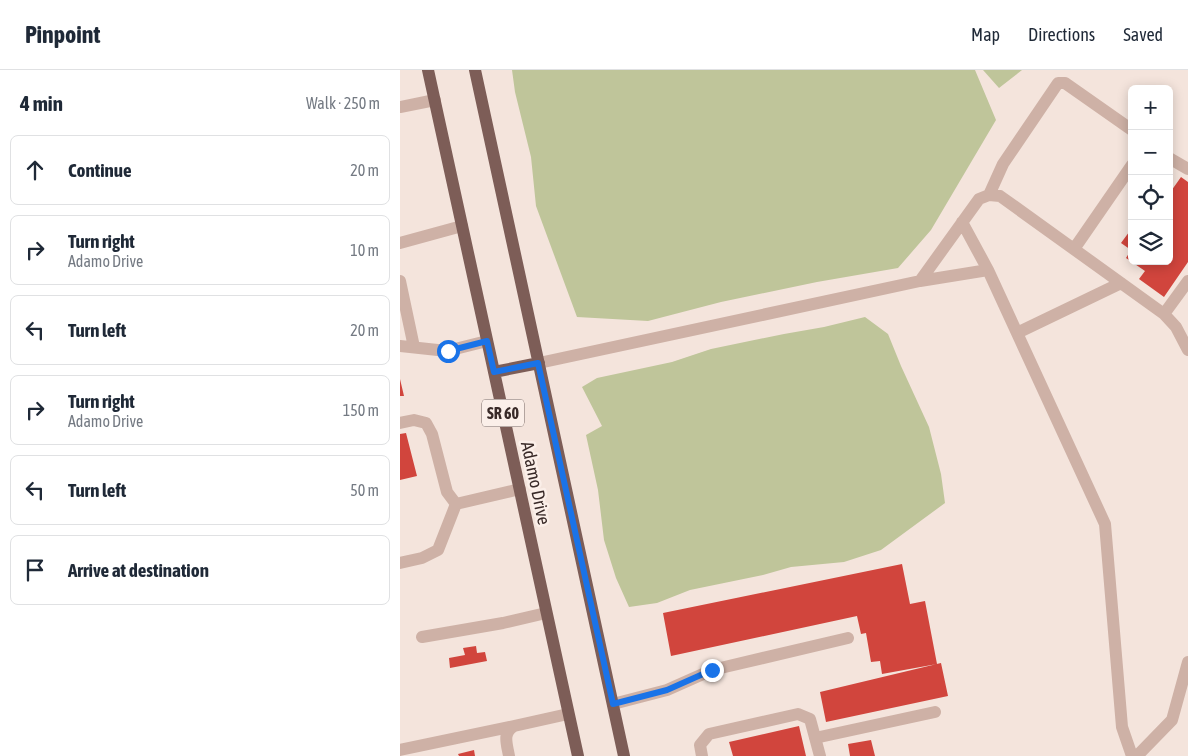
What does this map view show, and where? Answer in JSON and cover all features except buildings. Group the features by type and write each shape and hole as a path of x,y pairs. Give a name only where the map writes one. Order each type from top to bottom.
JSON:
{"main road":[{"name":"Adamo Drive","path":"428,70 578,756"},
{"name":"Adamo Drive","path":"475,70 624,756"},
{"path":"494,372 538,363"}],"street":[{"path":"989,194 1003,164 1058,83 1065,83 1128,127"},
{"path":"400,107 434,100"},
{"path":"1173,160 1188,169"},
{"path":"1074,249 1128,171"},
{"path":"920,281 979,199 989,194 1000,196 1164,314 1176,327 1188,350"},
{"path":"962,222 988,270 1105,524 1122,727 1132,756"},
{"path":"400,243 462,226"},
{"path":"538,363 920,281 988,270"},
{"path":"1164,314 1188,281"},
{"path":"400,282 414,347"},
{"path":"1017,333 1121,283"},
{"path":"400,346 448,351 487,341"},
{"path":"400,423 414,420 426,423 432,434 448,492 456,504"},
{"path":"456,504 520,489"},
{"path":"400,563 422,558 438,550 456,504"},
{"path":"422,637 503,623 546,613"},
{"path":"613,704 667,690 712,670 848,638"},
{"path":"1137,756 1172,720 1188,662"},
{"path":"815,738 935,712"},
{"path":"400,750 568,714"},
{"path":"702,756 700,745 709,734 798,714 810,719 820,756"},
{"path":"509,756 505,736 509,729 514,726"}],"green space":[{"path":"512,70 975,70 996,120 931,230 898,268 817,282 721,302 648,321 577,317 536,206 531,157 515,92"},
{"path":"983,70 1022,70 999,88"},
{"path":"865,317 888,334 929,427 941,474 945,503 881,550 844,562 791,567 763,575 690,590 657,603 629,607 616,578 604,540 598,490 586,435 602,426 582,387 597,378 672,362 711,349"}],"route":[{"path":"448,351 487,341 494,372 538,363 613,704 667,690 712,670"}]}
